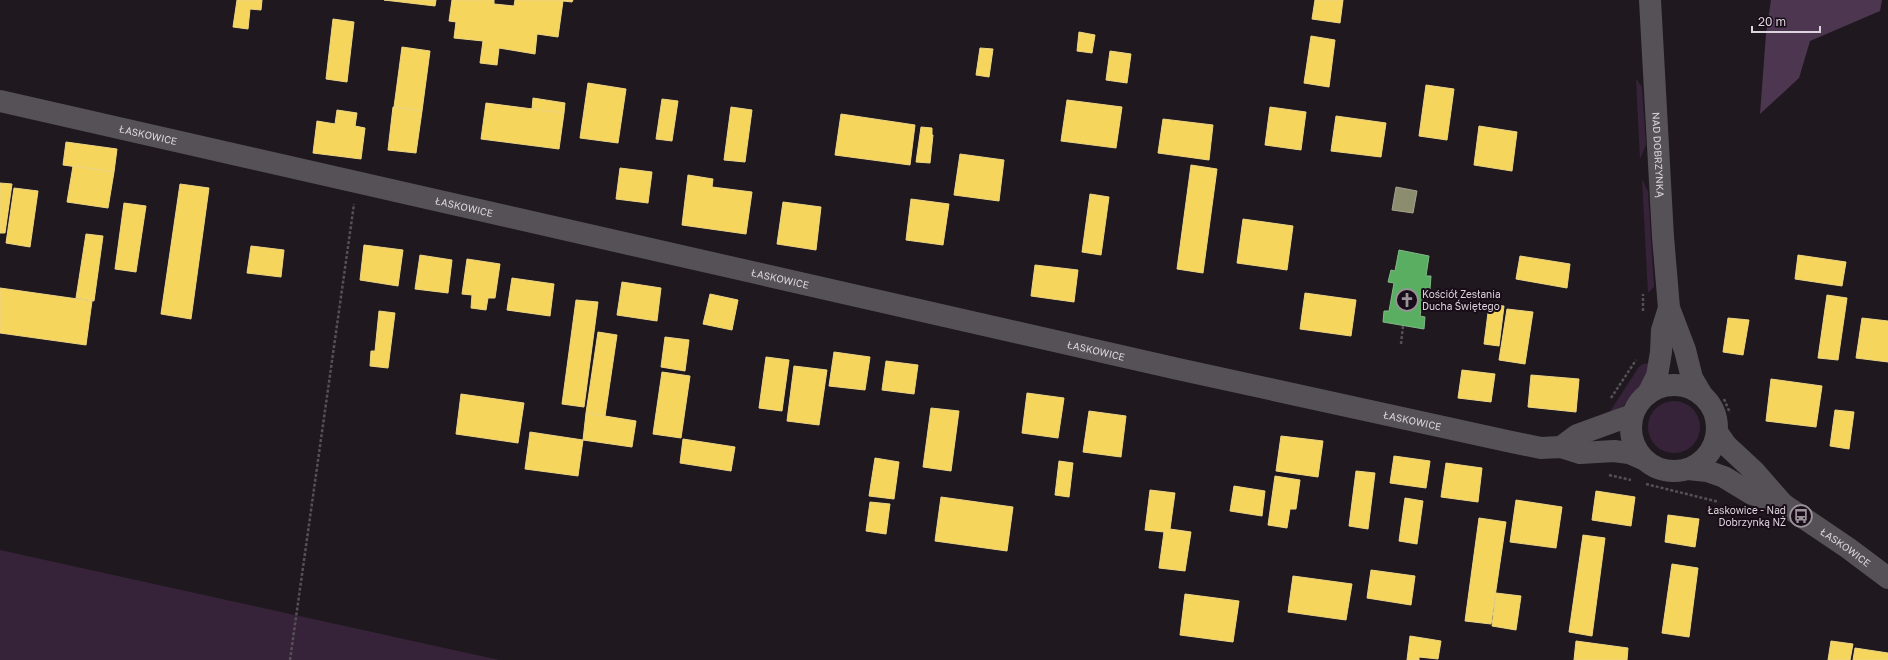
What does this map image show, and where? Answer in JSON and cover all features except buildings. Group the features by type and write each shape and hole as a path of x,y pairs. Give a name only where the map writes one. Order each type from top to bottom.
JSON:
{"street":[{"name":"NAD DOBRZYNKĄ","path":"1650,0 1663,238 1669,308 1685,350 1692,378 1712,395"},
{"name":"ŁASKOWICE","path":"0,101 1178,369 1506,441 1542,448 1561,447 1580,453 1614,451 1629,453 1645,460"},
{"name":"NAD DOBRZYNKĄ","path":"1650,392 1657,376 1661,352 1662,330 1669,308"},
{"path":"1671,384 1682,385 1712,395 1717,432 1714,444 1708,455 1699,463 1679,470 1661,469 1645,460 1636,448 1631,434 1632,415 1636,406 1650,392 1671,384"},
{"path":"1561,447 1577,435 1632,415"},
{"name":"ŁASKOWICE","path":"1717,432 1726,445 1754,471 1783,504 1848,548 1888,578"},
{"name":"ŁASKOWICE","path":"1688,468 1707,471 1724,477 1752,494 1783,504"}],"path":[{"path":"290,660 357,182"},
{"path":"1401,344 1403,326"},
{"path":"1606,404 1638,357"},
{"path":"1712,395 1730,414"},
{"path":"1602,474 1720,502"}],"shaded area":[{"path":"1771,0 1882,0 1880,11 1810,41 1799,78 1760,114 1766,34"},
{"path":"1636,79 1642,87 1646,145 1640,159"},
{"path":"1642,179 1648,192 1654,287 1648,293"},
{"path":"1651,363 1645,380 1623,406 1609,413 1639,367 1643,364"},
{"path":"1674,401 1684,403 1692,409 1698,417 1700,427 1698,437 1692,445 1684,451 1674,453 1664,451 1656,445 1650,437 1648,427 1650,417 1656,409 1664,403"},
{"path":"0,550 499,660 0,660"}],"place":[{"name":"Kościół Zesłania Ducha Świętego","path":"1407,300"},
{"name":"Łaskowice - Nad Dobrzynką NŻ","path":"1801,516"}]}
